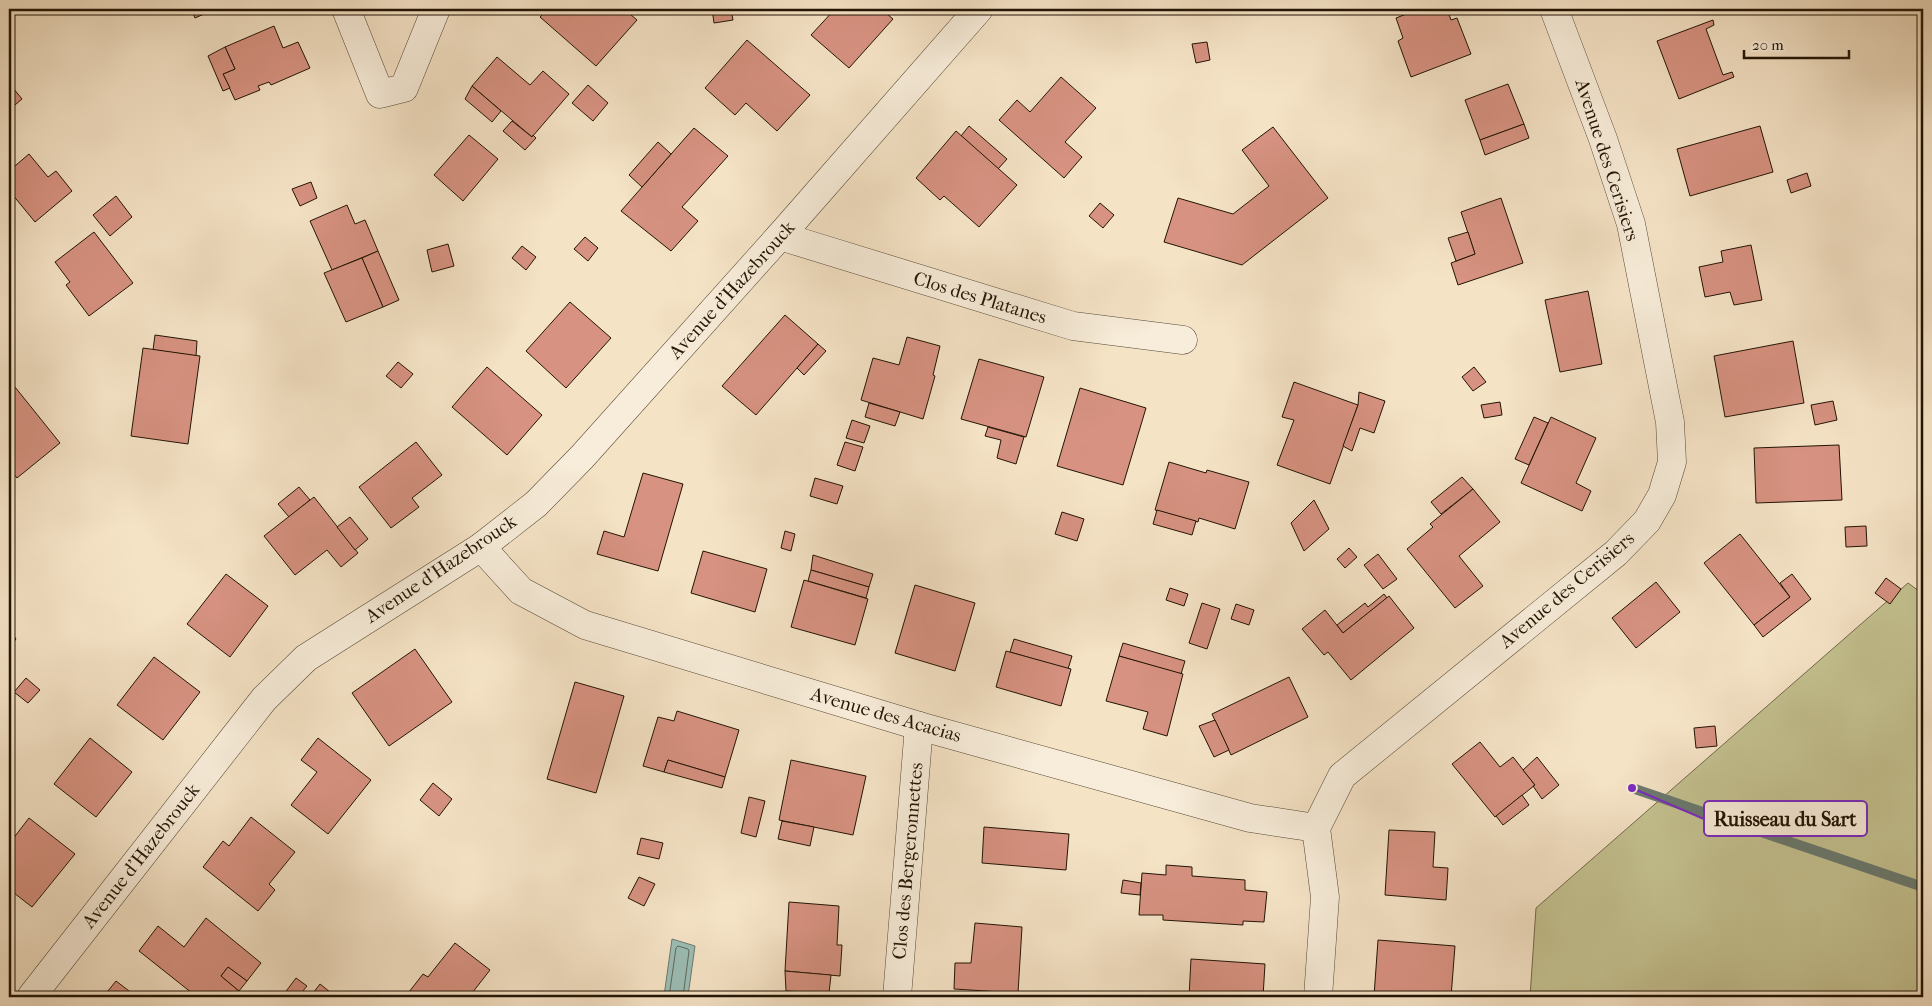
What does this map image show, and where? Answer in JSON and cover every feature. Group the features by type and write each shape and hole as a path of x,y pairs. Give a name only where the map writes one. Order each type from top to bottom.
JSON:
{"street":[{"path":"346,9 380,94 404,88 436,9"},
{"name":"Avenue d'Hazebrouck","path":"31,997 264,699 306,658 481,547 536,504 582,458 979,9"},
{"name":"Avenue des Cerisiers","path":"1316,828 1342,776 1616,553 1647,521 1662,496 1672,462 1670,422 1631,224 1603,139 1554,9"},
{"name":"Clos des Platanes","path":"780,236 1073,326 1183,340"},
{"name":"Avenue des Acacias","path":"481,547 521,591 586,625 918,726 1250,818 1316,828"},
{"name":"Clos des Bergeronnettes","path":"896,997 918,726"},
{"path":"1316,828 1325,897 1318,997"}],"shaded area":[{"path":"1908,583 1923,594 1923,997 1530,997 1536,908"}],"water":[{"path":"672,939 695,946 688,996 664,996"}],"building":[{"path":"191,9 215,9 195,18"},
{"path":"548,9 602,9 608,14 613,9 624,9 637,20 596,66 540,17"},
{"path":"712,9 731,9 733,20 714,23"},
{"path":"835,9 881,9 893,19 849,68 811,35"},
{"path":"1419,9 1447,9 1451,20 1457,18 1471,54 1411,77 1398,41 1403,38 1396,18"},
{"path":"1713,20 1714,25 1706,29 1723,75 1732,72 1734,77 1679,99 1657,41"},
{"path":"274,26 283,48 298,42 310,68 271,85 269,82 258,86 260,90 235,100 223,74 235,69 225,47"},
{"path":"747,40 810,95 777,131 746,103 735,115 705,88"},
{"path":"1207,42 1210,60 1196,63 1192,44"},
{"path":"225,47 235,69 223,74 230,88 223,91 208,56"},
{"path":"497,57 530,85 543,71 569,94 532,137 472,86"},
{"path":"1061,77 1096,108 1065,142 1082,157 1064,178 999,120 1017,100 1030,112"},
{"path":"9,83 22,99 9,110"},
{"path":"1508,84 1524,124 1480,140 1465,100"},
{"path":"588,85 608,103 593,121 572,103"},
{"path":"472,86 501,111 492,122 465,99"},
{"path":"512,121 536,138 525,150 503,131"},
{"path":"1524,124 1529,138 1485,155 1480,140"},
{"path":"969,126 1007,159 998,169 961,136"},
{"path":"1760,126 1773,172 1690,196 1677,149"},
{"path":"1273,127 1328,198 1242,265 1164,242 1178,198 1233,214 1269,186 1242,150"},
{"path":"694,128 728,156 682,207 698,221 671,251 621,211"},
{"path":"956,131 1017,185 979,227 944,196 940,200 916,178"},
{"path":"469,135 498,159 463,201 434,175"},
{"path":"658,142 671,154 642,187 629,175"},
{"path":"29,154 48,177 56,171 72,191 35,222 12,194 9,197 9,171"},
{"path":"1807,173 1811,186 1791,193 1787,180"},
{"path":"311,182 317,198 300,206 292,189"},
{"path":"116,196 132,217 110,236 93,215"},
{"path":"1501,198 1523,263 1458,285 1451,263 1475,254 1461,212"},
{"path":"1100,203 1114,215 1103,228 1089,216"},
{"path":"347,205 355,224 365,220 378,251 332,270 310,221"},
{"path":"94,232 133,283 89,316 66,285 70,282 55,262"},
{"path":"1468,232 1475,254 1456,261 1448,238"},
{"path":"585,237 598,248 588,261 574,249"},
{"path":"448,244 454,266 432,272 427,250"},
{"path":"1751,245 1762,300 1734,305 1730,292 1705,297 1699,267 1723,262 1721,251"},
{"path":"522,246 536,257 526,270 512,258"},
{"path":"378,251 399,300 383,307 362,258"},
{"path":"362,258 383,307 346,322 324,273"},
{"path":"1588,291 1602,364 1560,372 1545,300"},
{"path":"570,302 611,338 566,388 526,351"},
{"path":"785,315 818,344 756,415 722,386"},
{"path":"155,335 197,341 196,356 153,350"},
{"path":"907,337 940,346 933,375 935,376 923,419 861,400 873,358 899,365"},
{"path":"1793,341 1804,403 1725,417 1714,356"},
{"path":"818,344 826,351 804,375 797,368"},
{"path":"143,348 200,356 188,444 131,436"},
{"path":"979,359 1044,377 1026,437 961,419"},
{"path":"398,362 413,374 401,388 386,376"},
{"path":"487,367 542,415 507,455 452,407"},
{"path":"1474,367 1486,382 1473,391 1462,377"},
{"path":"1294,382 1358,405 1330,484 1277,465 1294,420 1282,417"},
{"path":"15,387 60,443 17,478 9,467 9,392"},
{"path":"1080,388 1146,408 1123,485 1057,466"},
{"path":"1359,392 1385,401 1374,433 1360,428 1352,451 1343,446 1358,405"},
{"path":"1833,401 1837,420 1815,425 1811,405"},
{"path":"1500,402 1502,415 1484,418 1481,405"},
{"path":"869,403 900,412 895,426 865,417"},
{"path":"1534,417 1548,423 1529,465 1515,459"},
{"path":"1551,417 1596,438 1576,483 1591,491 1582,511 1521,483"},
{"path":"852,420 870,426 864,443 846,438"},
{"path":"988,427 1024,437 1016,464 997,458 1001,440 985,436"},
{"path":"416,442 442,475 412,498 419,507 391,528 359,487"},
{"path":"845,442 863,447 855,471 837,465"},
{"path":"1839,445 1842,500 1756,503 1754,448"},
{"path":"1169,462 1206,473 1207,470 1249,482 1235,529 1199,518 1198,522 1155,510"},
{"path":"643,473 683,484 658,571 597,554 604,531 624,537"},
{"path":"1462,477 1473,489 1441,514 1431,502"},
{"path":"815,478 843,486 837,504 810,496"},
{"path":"299,487 310,500 289,517 278,504"},
{"path":"1473,489 1500,522 1459,556 1483,586 1455,608 1407,549 1433,527 1430,524"},
{"path":"314,497 358,553 341,567 327,550 295,575 264,536"},
{"path":"1314,500 1329,529 1304,551 1291,523"},
{"path":"1157,510 1196,521 1192,535 1153,524"},
{"path":"1062,512 1084,519 1077,541 1055,534"},
{"path":"350,517 368,539 355,550 337,527"},
{"path":"1866,526 1867,546 1846,547 1845,527"},
{"path":"785,531 795,534 791,551 781,548"},
{"path":"1740,534 1790,597 1754,625 1704,563"},
{"path":"1349,548 1357,557 1345,568 1337,559"},
{"path":"703,551 767,569 755,612 691,593"},
{"path":"1378,554 1397,579 1383,589 1364,565"},
{"path":"813,555 873,574 869,587 811,570"},
{"path":"811,570 869,587 866,598 808,581"},
{"path":"226,574 268,606 230,657 187,624"},
{"path":"1792,574 1811,599 1763,637 1754,625 1790,597 1780,583"},
{"path":"1886,578 1901,589 1890,604 1875,593"},
{"path":"804,580 868,599 855,645 791,627"},
{"path":"1656,582 1680,612 1636,648 1612,618"},
{"path":"915,585 975,603 955,671 895,653"},
{"path":"1170,588 1188,594 1184,606 1166,600"},
{"path":"1384,594 1387,598 1343,633 1337,625 1365,603 1368,607"},
{"path":"1389,596 1414,628 1351,680 1328,652 1324,655 1302,629 1325,610 1343,633"},
{"path":"1202,603 1220,609 1207,649 1189,643"},
{"path":"1236,604 1254,610 1249,625 1231,619"},
{"path":"9,630 16,639 9,648"},
{"path":"1014,639 1072,656 1068,669 1010,652"},
{"path":"1123,643 1185,661 1181,674 1119,656"},
{"path":"415,649 452,702 389,746 352,693"},
{"path":"1006,651 1071,669 1061,706 996,687"},
{"path":"1119,656 1183,674 1167,736 1143,729 1148,712 1106,701"},
{"path":"154,657 200,692 163,740 117,705"},
{"path":"1289,677 1308,717 1231,755 1212,714"},
{"path":"26,678 40,690 28,703 14,692"},
{"path":"575,682 624,696 596,793 547,779"},
{"path":"677,711 739,730 725,777 668,760 664,772 643,766 658,717 674,721"},
{"path":"1215,720 1229,750 1214,757 1199,726"},
{"path":"1715,726 1717,746 1696,748 1694,728"},
{"path":"90,738 132,772 96,817 54,784"},
{"path":"318,738 371,780 328,834 291,805 317,772 301,760"},
{"path":"1480,742 1500,767 1513,757 1535,785 1495,817 1452,764"},
{"path":"1537,757 1559,785 1542,799 1533,786 1535,785 1523,770"},
{"path":"668,760 725,777 722,788 664,772"},
{"path":"791,760 866,776 853,835 779,820"},
{"path":"433,783 452,799 439,816 420,800"},
{"path":"1522,795 1529,805 1503,825 1496,816"},
{"path":"749,797 765,801 756,837 741,833"},
{"path":"251,817 295,852 269,884 275,890 258,911 203,867 223,841 229,846"},
{"path":"29,818 75,854 32,907 9,889 9,844"},
{"path":"782,821 814,827 810,846 778,839"},
{"path":"984,827 1069,834 1066,870 982,863"},
{"path":"1389,830 1435,832 1433,867 1448,868 1446,900 1385,895"},
{"path":"641,838 663,843 659,859 637,854"},
{"path":"1166,865 1192,867 1192,876 1245,880 1245,890 1267,892 1264,922 1243,921 1243,925 1163,920 1163,915 1139,915 1142,873 1166,875"},
{"path":"639,877 655,884 644,906 628,898"},
{"path":"1123,880 1141,883 1140,895 1121,893"},
{"path":"789,902 839,906 837,945 842,945 840,976 785,971"},
{"path":"206,918 261,963 247,981 228,967 221,976 239,991 235,997 197,997 139,951 158,926 184,947"},
{"path":"975,923 1022,927 1018,993 954,989 955,963 971,963"},
{"path":"1378,940 1455,946 1451,997 1374,996"},
{"path":"455,943 490,970 469,997 416,997 409,992 423,974 428,977"},
{"path":"1191,959 1265,964 1263,997 1189,997"},
{"path":"228,967 247,981 239,991 221,976"},
{"path":"785,971 831,975 829,993 786,991"},
{"path":"296,978 307,986 298,997 288,997 284,994"},
{"path":"116,981 137,997 103,997"},
{"path":"320,984 330,992 325,997 310,997"}],"waterway":[{"path":"1632,788 1923,887"}],"place":[{"name":"Ruisseau du Sart","path":"1632,788"}]}
